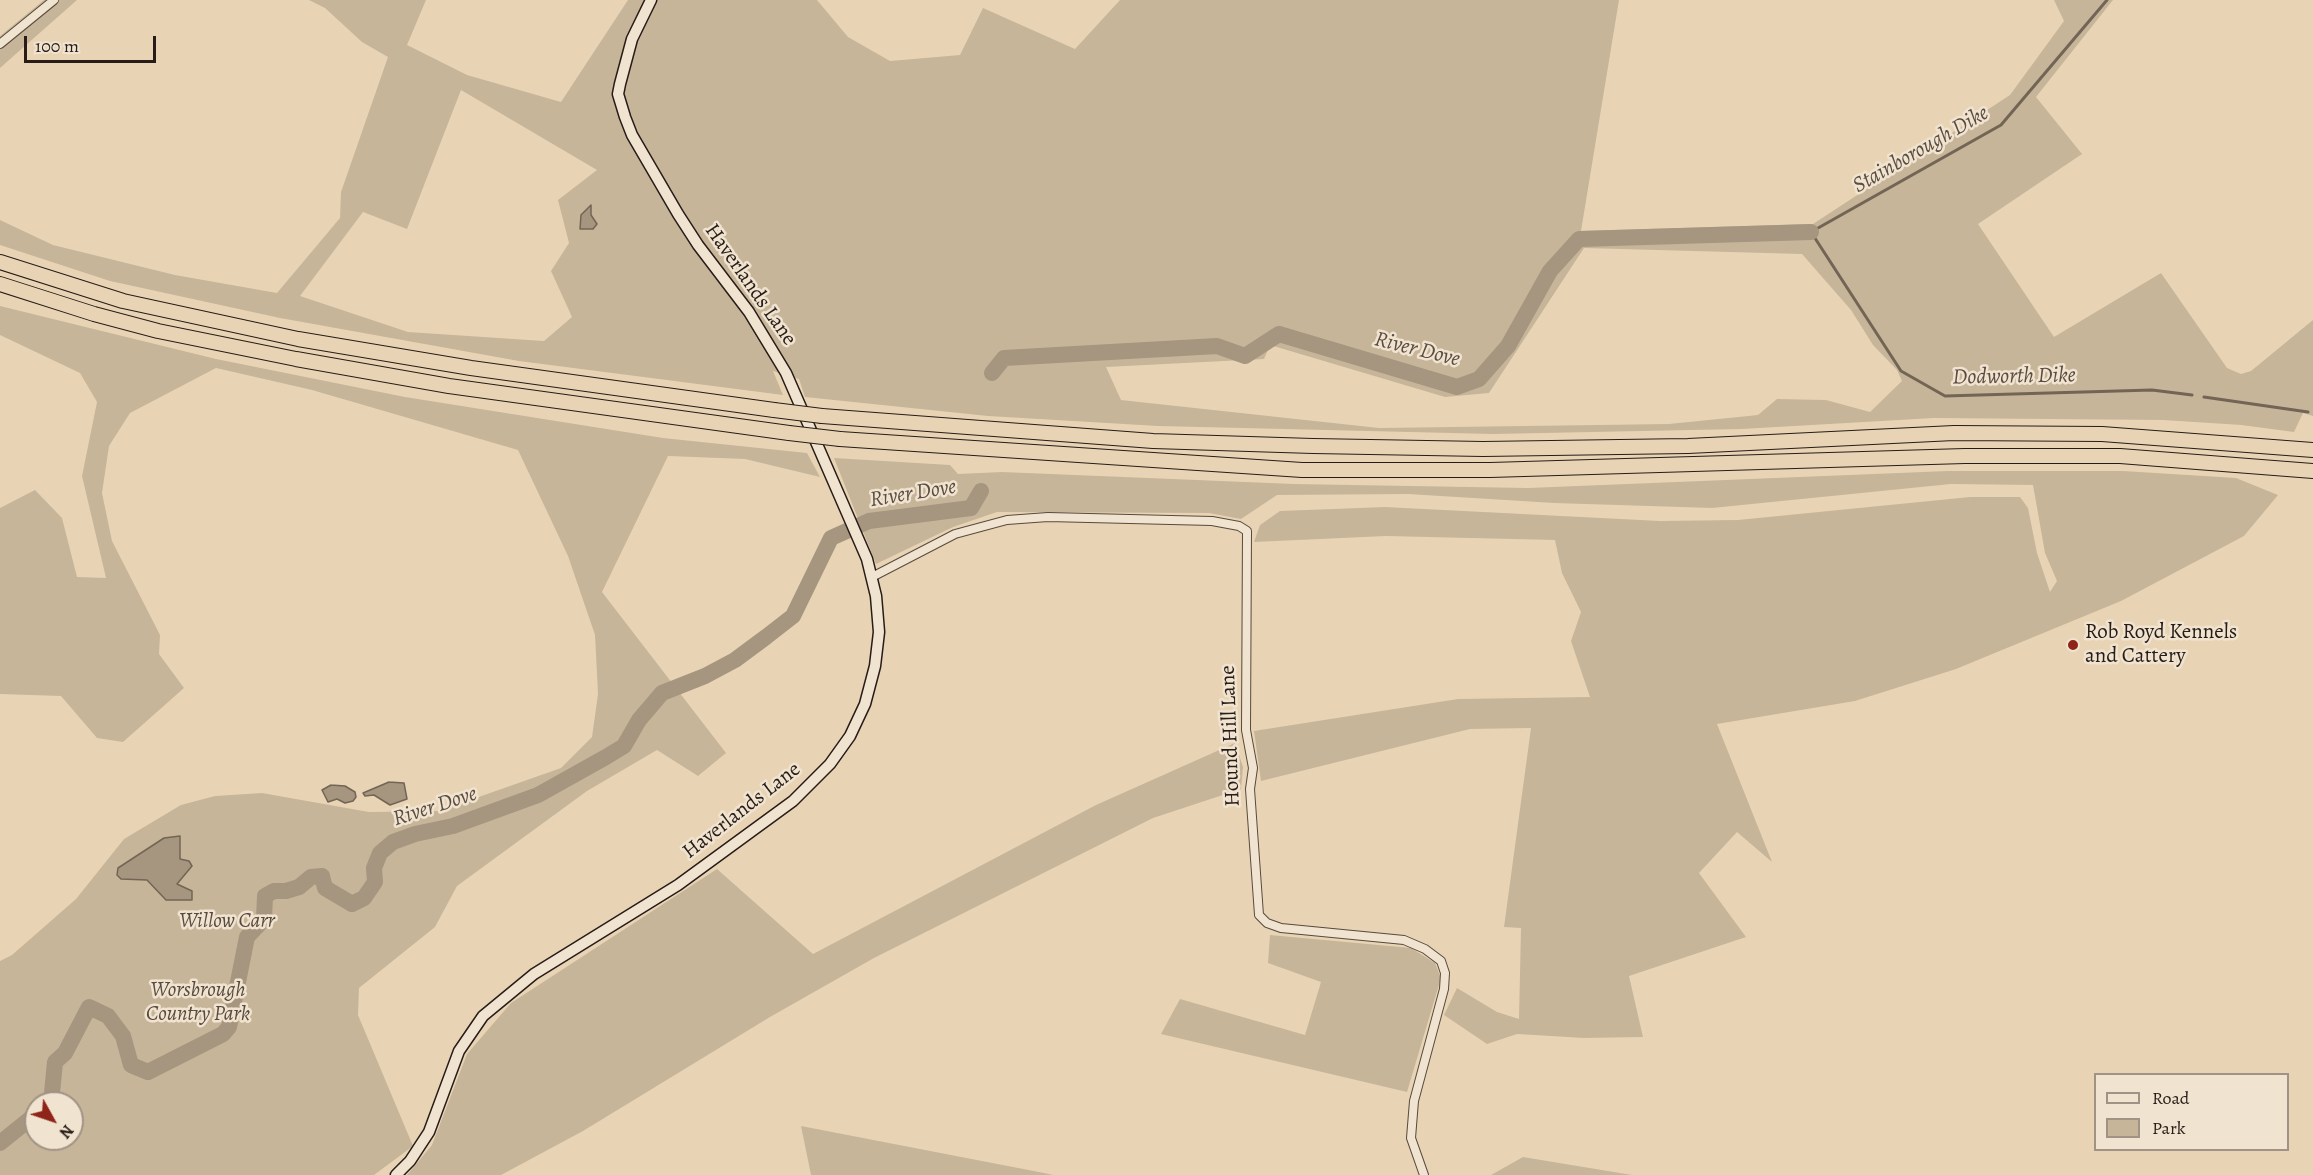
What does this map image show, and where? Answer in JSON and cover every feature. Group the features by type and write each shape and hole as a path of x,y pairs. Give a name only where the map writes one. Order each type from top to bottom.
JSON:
{"highway":[{"path":"0,262 123,301 298,339 471,368 822,416 1153,441 1313,446 1483,449 1688,446 1954,433 2079,434 2313,450"},
{"path":"0,284 147,328 296,359 517,396 840,439 1302,470 1502,470 1977,456 2120,456 2313,471"}],"street":[{"path":"0,44 54,0"},
{"name":"Haverlands Lane","path":"396,1175 410,1161 429,1132 459,1051 483,1016 534,974 716,859 793,801 840,752 858,720 875,666 879,632 872,577 850,517 786,373 749,312 683,222 632,135 625,117 618,94 620,84 632,39 651,0"},
{"name":"Hound Hill Lane","path":"872,577 956,534 1007,520 1104,518 1212,521 1239,526 1247,531 1247,739 1253,768 1250,789 1259,915 1267,923 1281,927 1404,940 1425,949 1441,961 1445,973 1444,989 1414,1101 1411,1138 1424,1175"}],"green space":[{"path":"44,0 77,0 0,68 0,36"},
{"path":"309,0 426,0 407,45 467,75 561,102 628,0 817,0 848,37 890,61 960,55 983,8 1075,49 1120,0 1619,0 1581,231 1813,224 2010,95 2064,21 2054,0 2113,0 2036,97 2082,154 1978,224 2054,337 2161,273 2227,368 2241,374 2251,371 2313,320 2313,416 2303,413 2294,432 2241,425 2163,420 1934,418 1742,429 1493,434 1158,426 988,416 805,397 799,379 773,371 783,395 519,361 280,318 110,281 0,245 0,220 53,245 175,275 277,293 340,218 341,192 388,57 362,42 325,8","holes":["461,90 597,170 558,200 569,243 551,271 572,317 544,341 408,332 300,296 363,212 407,229","1584,248 1802,254 1851,310 1873,345 1897,370 1902,381 1870,412 1826,400 1777,399 1758,415 1669,424 1379,428 1121,400 1106,367 1264,359 1270,345 1445,397 1489,393"]},
{"name":"Willow Carr","path":"0,306 216,359 405,397 663,438 807,453 820,477 745,459 668,456 602,592 726,753 698,776 657,750 587,791 457,886 435,927 359,988 358,1015 413,1146 374,1175 0,1175 0,961 12,955 76,899 124,839 181,805 215,796 262,793 369,812 439,811 561,768 592,737 598,694 595,635 568,556 518,450 312,390 216,368 130,413 109,446 102,493 112,541 160,635 159,654 184,688 123,742 97,738 61,696 0,694 0,508 35,490 62,518 77,577 106,578 82,476 97,402 80,373 0,335"},
{"path":"834,458 950,465 958,474 1002,472 1294,484 1528,488 1948,471 2123,471 2236,478 2278,495 2244,536 2121,601 1956,669 1855,701 1717,724 1772,862 1737,832 1699,873 1746,937 1629,976 1643,1037 1584,1038 1517,1034 1487,1044 1444,1015 1457,988 1497,1012 1519,1019 1521,928 1504,927 1531,728 1470,729 1261,781 1254,731 1458,699 1590,697 1571,641 1581,612 1562,573 1555,540 1386,536 1254,542 1260,525 1280,511 1385,507 1660,521 1738,520 1970,497 2020,497 2028,508 2037,553 2050,592 2057,581 2045,553 2033,485 1951,484 1712,508 1554,503 1408,494 1277,495 1241,519 1209,513 997,512 953,527 876,564"},
{"path":"1235,743 1243,767 1241,789 1153,818 874,958 770,1017 583,1131 501,1175 407,1175 432,1145 467,1054 511,1003 717,869 813,954 1096,805"},
{"path":"1270,935 1411,948 1435,963 1441,978 1407,1092 1161,1034 1180,999 1305,1035 1321,982 1268,963"},
{"path":"801,1126 1044,1173 1053,1175 811,1175"},
{"path":"1523,1157 1632,1175 1491,1175"}],"shaded area":[{"path":"591,205 591,215 597,224 593,229 580,229 581,215"},
{"path":"389,782 404,783 407,799 390,805 374,795 365,796 363,793"},
{"path":"331,785 345,786 355,792 356,797 353,801 345,803 337,799 328,802 322,790"},
{"path":"180,836 180,859 189,861 192,866 177,884 192,891 192,900 166,900 147,880 121,879 117,875 118,868 164,838"}],"waterway":[{"name":"Dodworth Dike","path":"2107,0 2001,125 1811,232 1901,371 1945,396 2152,390 2192,395"},
{"name":"River Dove","path":"992,373 1004,358 1217,346 1245,356 1279,334 1457,387 1479,379 1508,346 1550,271 1579,239 1811,232"},
{"name":"Dodworth Dike","path":"2204,397 2308,412"},
{"name":"River Dove","path":"52,1091 55,1062 65,1053 89,1007 108,1016 123,1036 131,1065 148,1072 223,1034 229,1027 247,937 264,919 265,896 274,891 286,891 299,887 311,877 322,876 325,888 352,904 364,898 375,882 374,868 380,853 393,842 415,834 453,826 538,795 624,746 639,720 662,693 705,676 735,660 766,637 793,616 831,538 869,521 971,508 981,491"},
{"name":"River Dove","path":"0,1143 24,1124"}],"place":[{"name":"Rob Royd Kennels and Cattery","path":"2073,645"}],"water label":[{"name":"Stainborough Dike","path":"1921,150"}],"park label":[{"name":"Worsbrough Country Park","path":"198,1003"}]}
